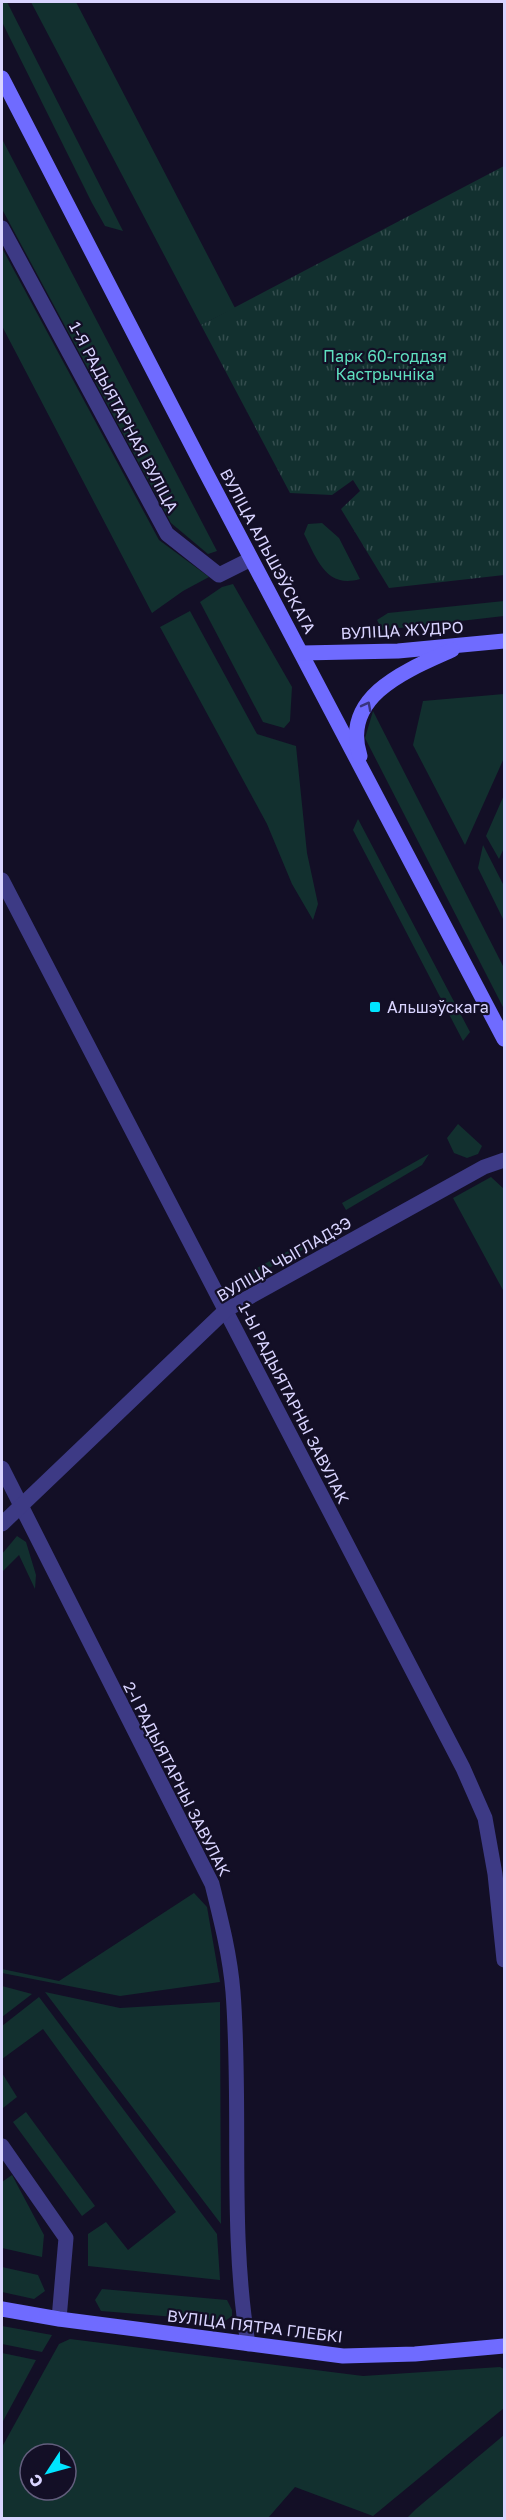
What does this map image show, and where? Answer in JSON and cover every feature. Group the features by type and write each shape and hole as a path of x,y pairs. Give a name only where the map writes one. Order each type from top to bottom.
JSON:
{"main road":[{"name":"ВУЛІЦА АЛЬШЭЎСКАГА","path":"2,78 251,559 504,1039"},
{"name":"ВУЛІЦА ЖУДРО","path":"302,653 398,651 504,641"},
{"path":"369,782 357,746 357,732 372,696 397,675 462,645"},
{"name":"ВУЛІЦА ПЯТРА ГЛЕБКІ","path":"2,2309 59,2319 343,2356 376,2356 504,2346"}],"street":[{"name":"1-Я РАДЫЯТАРНАЯ ВУЛІЦА","path":"2,228 167,534 219,574 251,559"},
{"name":"1-Ы РАДЫЯТАРНЫ ЗАВУЛАК","path":"2,880 464,1768 485,1818 495,1874 504,1960"},
{"name":"ВУЛІЦА ЧЫГЛАДЗЭ","path":"2,1524 226,1310 484,1167 504,1160"},
{"name":"2-І РАДЫЯТАРНЫ ЗАВУЛАК","path":"2,1468 19,1506 212,1884 226,1937 233,1991 240,2259 243,2313 248,2344"},
{"path":"2,2146 66,2238 59,2319"}],"green space":[{"path":"2,2 7,2 123,231 105,226 92,203 2,22"},
{"path":"31,2 76,2 235,308 201,325"},
{"path":"2,139 217,551 208,554 171,523 2,209"},
{"name":"Парк 60-годдзя Кастрычніка","path":"504,166 504,575 389,588 341,509 360,491 353,480 332,495 290,493 201,325"},
{"path":"2,248 159,540 209,577 183,591 152,613 2,326"},
{"path":"322,523 339,538 360,579 339,580 324,570 318,562 304,534 308,524"},
{"path":"233,584 292,687 290,721 284,728 263,722 200,602 222,587"},
{"path":"504,601 504,616 382,630 377,620 388,613"},
{"path":"190,611 257,734 296,746 307,853 318,904 313,920 292,884 267,824 160,627"},
{"path":"504,694 504,758 465,845 413,745 423,701"},
{"path":"373,711 504,968 504,1009 365,738"},
{"path":"504,795 504,848 499,859 486,836"},
{"path":"358,819 470,1032 463,1041 353,830"},
{"path":"483,845 504,886 504,921 478,868"},
{"path":"458,1124 482,1146 478,1154 467,1158 454,1153 447,1138"},
{"path":"429,1154 422,1165 346,1210 342,1203"},
{"path":"491,1177 504,1189 504,1292 453,1198"},
{"path":"305,1242 308,1247 235,1286 229,1283"},
{"path":"17,1536 26,1542 36,1575 35,1589 19,1555 2,1572 2,1554"},
{"path":"194,1893 207,1907 220,1982 120,1996 2,1973 2,1969 59,1981"},
{"path":"2,1986 32,1994 2,2017"},
{"path":"45,1992 120,2008 220,2002 221,2224"},
{"path":"39,1997 217,2234 220,2280 88,2266 88,2234 106,2222 128,2250 176,2212 43,2029 2,2059 2,2026"},
{"path":"2,2073 17,2097 3,2108 2,2106"},
{"path":"26,2112 95,2206 82,2216 13,2122"},
{"path":"12,2175 44,2235 42,2257 2,2248 2,2182"},
{"path":"2,2267 38,2275 45,2291 34,2299 2,2292"},
{"path":"102,2289 227,2300 232,2316 225,2321 101,2311 95,2300"},
{"path":"2,2326 52,2335 42,2352 2,2344"},
{"path":"70,2339 363,2376 500,2367 504,2369 504,2408 373,2516 295,2487 268,2518 2,2518 2,2447 59,2344"},
{"path":"2,2353 36,2360 2,2423"},
{"path":"504,2435 504,2518 407,2518 416,2509"}],"place":[{"name":"Альшэўскага","path":"375,1007"}]}
